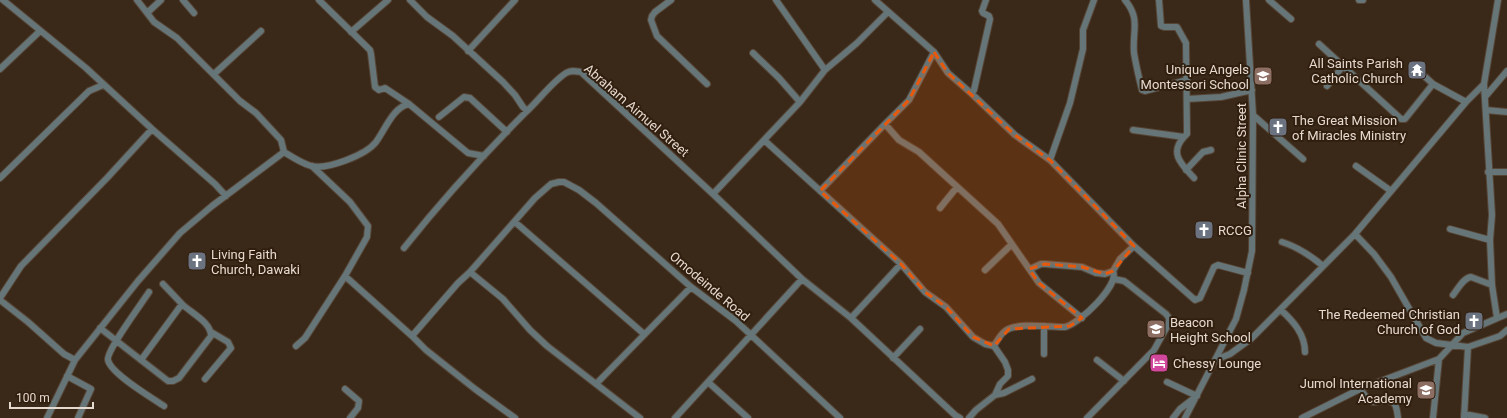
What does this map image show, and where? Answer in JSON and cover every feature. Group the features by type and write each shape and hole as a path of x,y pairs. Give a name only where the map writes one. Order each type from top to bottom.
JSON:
{"street":[{"path":"3,0 86,68 103,85 215,184 226,196"},
{"path":"136,0 159,26 177,38 240,101 256,113 278,137 284,152 298,161 312,166 350,202 368,226 367,237 345,276 305,338 296,346"},
{"path":"147,13 161,0"},
{"path":"183,0 194,12"},
{"path":"319,0 370,50 375,87 378,90 385,88 409,104 468,153 484,156"},
{"path":"351,32 388,0"},
{"path":"410,0 427,17 453,36 503,82 528,111"},
{"path":"468,51 515,0"},
{"path":"671,0 652,16 651,20 657,36 707,84"},
{"path":"776,0 825,70"},
{"path":"875,0 934,52 948,73 1015,135 1050,160 1134,246 1195,300 1200,298 1214,267 1218,265 1248,273"},
{"path":"1050,160 1070,103 1072,88 1083,49 1083,30 1094,0"},
{"path":"1125,0 1132,8 1134,14 1134,53 1142,90 1145,91 1187,80"},
{"path":"1159,0 1161,26 1177,27 1185,40 1188,131 1187,136 1179,142 1176,151 1177,158 1194,178"},
{"name":"Alpha Clinic Street","path":"1185,418 1236,319 1248,273 1253,234 1253,115 1246,0"},
{"path":"1268,0 1291,19"},
{"path":"1497,318 1492,285 1490,240 1492,215 1488,172 1484,84 1498,0"},
{"path":"972,94 990,19 989,16 982,11 984,1"},
{"path":"713,194 800,102 825,70 857,43 888,12"},
{"path":"0,69 40,31"},
{"path":"214,74 260,31"},
{"path":"1319,44 1403,119 1405,119 1433,84"},
{"path":"820,191 910,100 934,52"},
{"path":"753,53 779,78 800,102"},
{"path":"1327,86 1343,66"},
{"name":"Abraham Aimuel Street","path":"404,248 422,225 484,156 567,72 574,70 580,72 713,194 802,279 851,318 960,418"},
{"path":"1485,97 1507,71"},
{"path":"1421,73 1433,84 1466,102"},
{"path":"1215,360 1230,354 1242,346 1281,310 1355,234 1466,102 1484,84"},
{"path":"0,178 89,91 103,85"},
{"path":"1187,99 1221,97 1252,90"},
{"path":"439,117 464,98 470,98 507,132"},
{"path":"312,166 336,164 370,148 376,142 381,132 395,114 404,105 409,104"},
{"path":"1486,110 1507,112"},
{"path":"1253,115 1303,159"},
{"path":"885,124 899,140 919,152 998,224 1039,283 1082,318"},
{"path":"75,360 64,354 0,299 21,266 152,129"},
{"path":"1133,130 1184,137"},
{"path":"764,140 901,264 925,292 946,307 973,337 985,344 994,346 1005,362 1009,373 1007,378 998,387 995,395"},
{"path":"1186,170 1203,152 1211,150"},
{"path":"47,418 75,360 138,281 180,233 212,206 284,152"},
{"path":"1356,166 1391,191"},
{"path":"1488,172 1507,172"},
{"name":"Omodeinde Road","path":"515,222 535,198 551,184 559,182 570,184 596,203 691,287 736,321 840,418"},
{"path":"940,208 957,187"},
{"path":"412,336 458,283 470,272 515,222 644,334"},
{"path":"1450,229 1490,240"},
{"path":"1355,234 1374,254 1391,277 1426,338 1436,343 1468,347 1500,336 1507,330"},
{"path":"1282,242 1297,247 1323,266"},
{"path":"985,270 1012,244"},
{"path":"1030,269 1041,264 1045,264 1082,267 1100,274 1112,271 1120,259 1134,246"},
{"path":"851,318 901,264"},
{"path":"994,346 1003,333 1009,329 1020,327 1070,326 1082,318 1110,288 1114,279 1112,271"},
{"path":"470,272 503,299 530,330 547,346 640,418"},
{"path":"345,276 426,350 475,389 515,418"},
{"path":"1453,295 1468,277 1492,285"},
{"path":"675,418 802,279"},
{"path":"1087,418 1154,350 1169,323 1169,318 1166,314 1128,284 1114,279"},
{"path":"163,284 182,304 207,325 211,332 228,342 231,348 205,379"},
{"path":"596,384 691,287"},
{"path":"150,292 116,341 107,358 108,362 125,381 164,406"},
{"path":"141,360 182,304"},
{"path":"1281,310 1290,318 1300,333 1305,346 1305,352"},
{"path":"1302,418 1360,389 1439,359 1464,333 1507,314"},
{"path":"1044,326 1044,354"},
{"path":"100,328 168,381 173,381 179,378 210,336 211,332"},
{"path":"893,358 920,329"},
{"path":"1468,347 1464,416 1485,418"},
{"path":"1433,418 1439,359"},
{"path":"1097,360 1124,381"},
{"path":"66,376 90,389 78,418"},
{"path":"969,418 976,410 995,395 1004,393 1032,379"},
{"path":"708,382 748,418"},
{"path":"1167,382 1197,396 1180,409 1174,418"},
{"path":"345,389 359,401 358,408 350,418"},
{"path":"1360,389 1369,400 1373,402 1392,401 1395,403 1398,418"}],"highlighted area":[{"path":"934,52 948,73 1015,135 1050,160 1134,246 1113,271 1105,274 1082,267 1045,264 1029,269 1039,283 1082,318 1070,326 1009,329 994,346 973,337 946,307 925,292 901,264 820,191 909,100"}],"place":[{"name":"All Saints Parish Catholic Church","path":"1417,70"},
{"name":"Unique Angels Montessori School","path":"1263,76"},
{"name":"The Great Mission of Miracles Ministry","path":"1278,127"},
{"name":"RCCG","path":"1204,230"},
{"name":"Living Faith Church, Dawaki","path":"197,261"},
{"name":"The Redeemed Christian Church of God","path":"1474,321"},
{"name":"Beacon Height School","path":"1156,329"},
{"name":"Chessy Lounge","path":"1159,363"},
{"name":"Jumol International Academy","path":"1426,390"}]}
